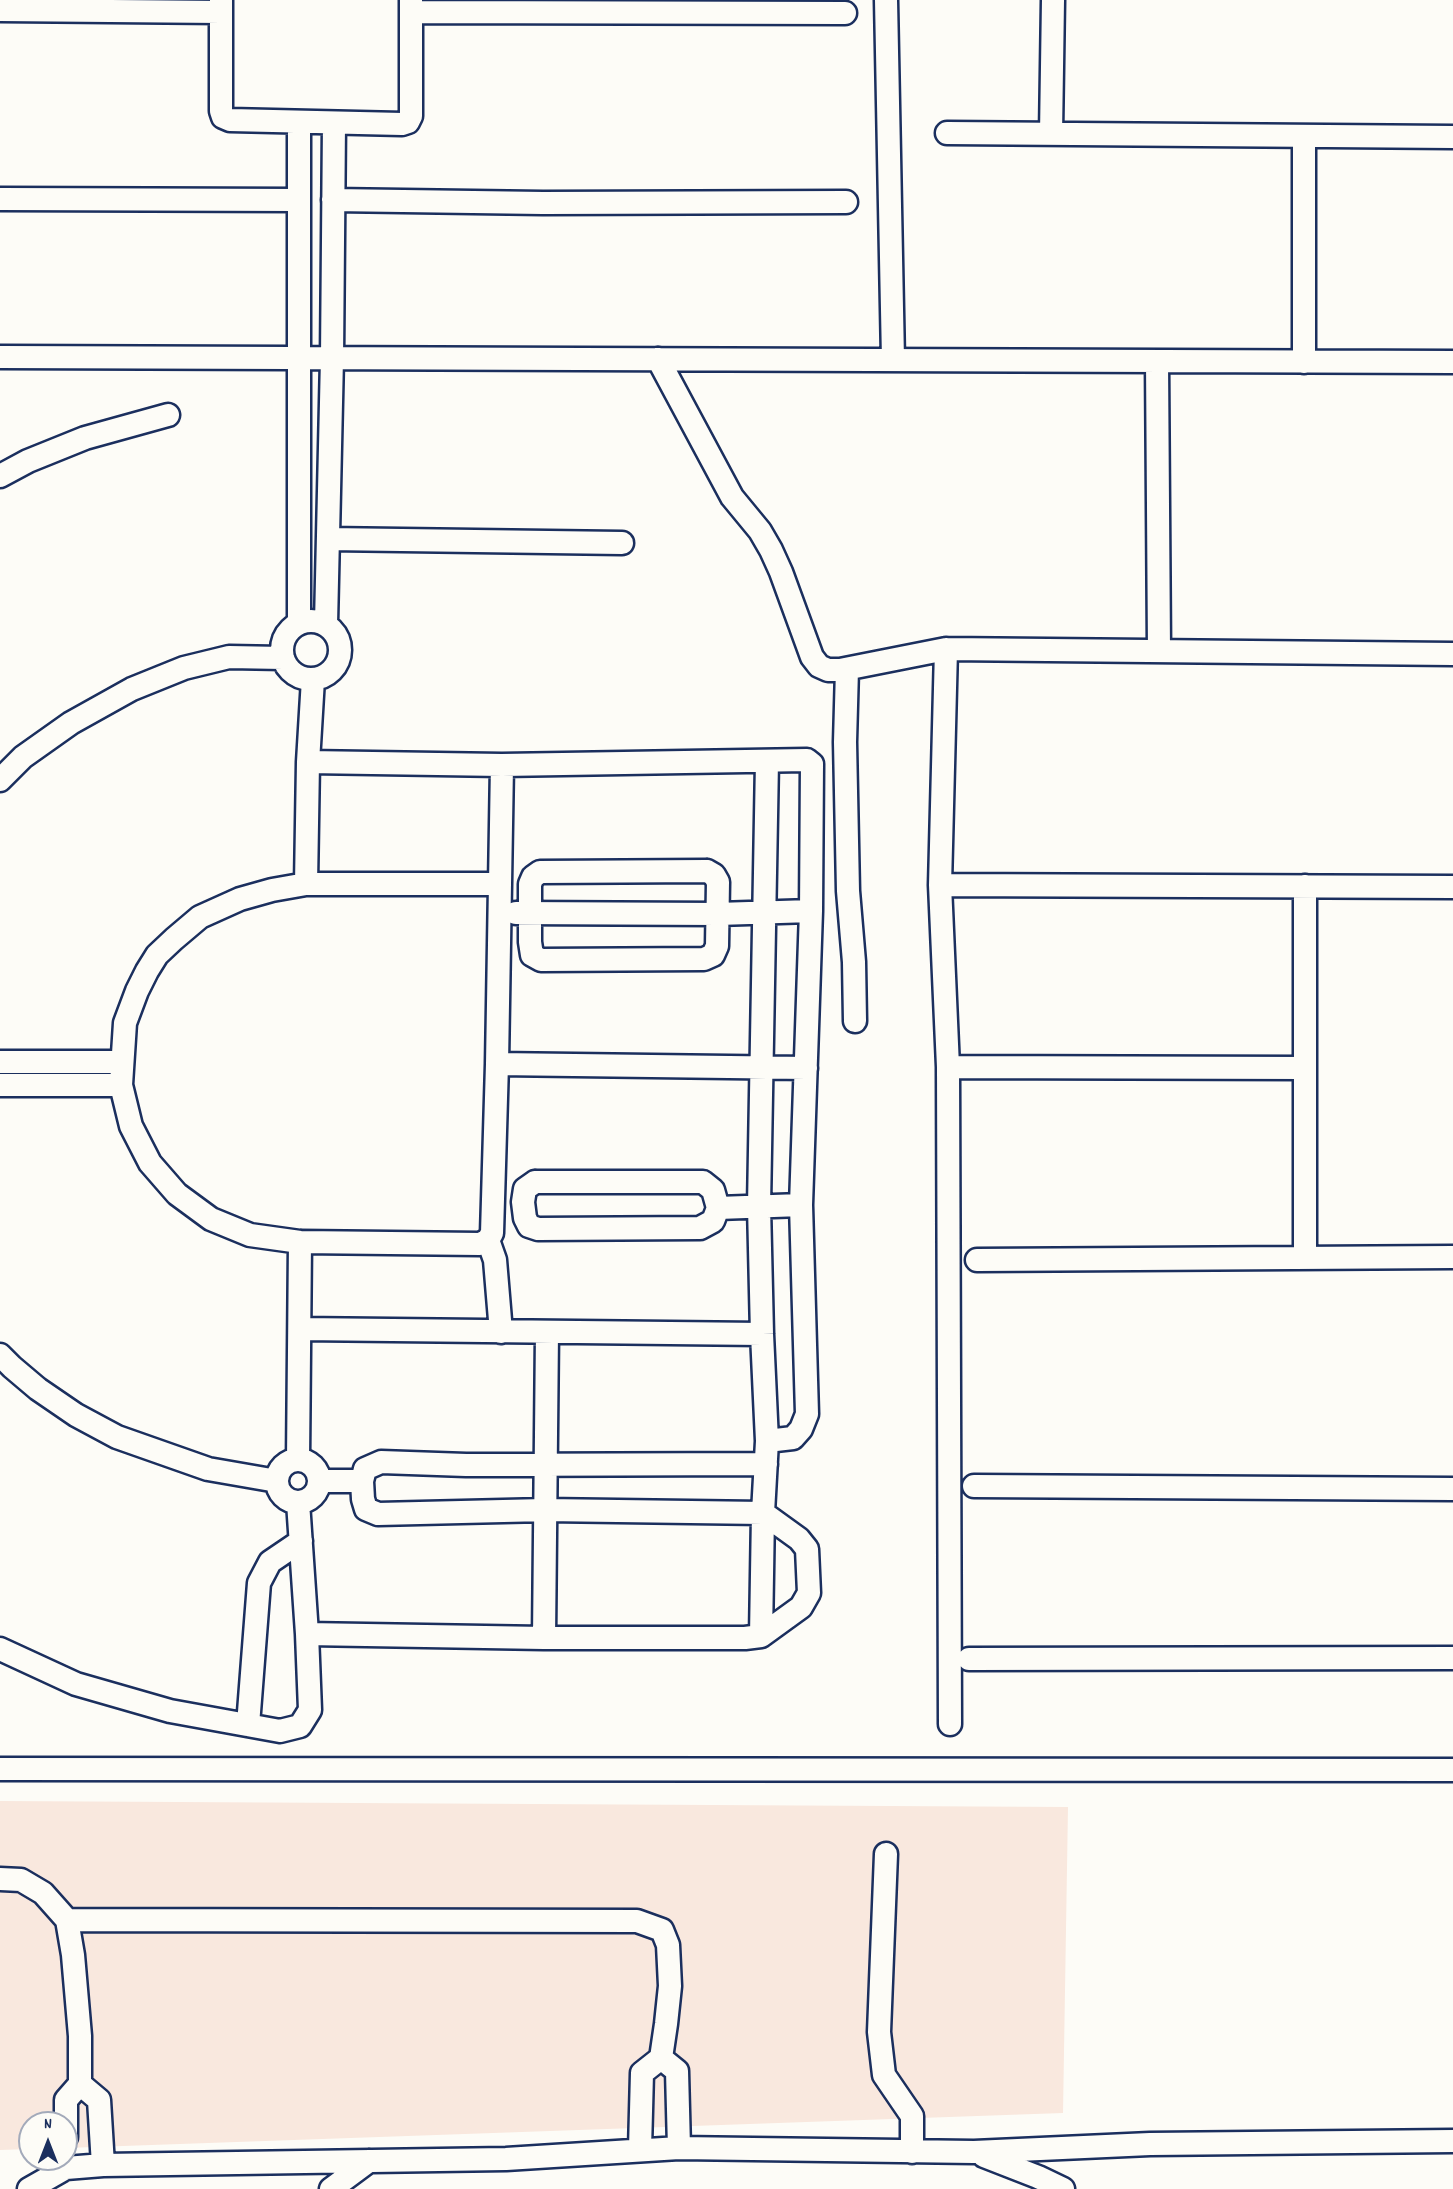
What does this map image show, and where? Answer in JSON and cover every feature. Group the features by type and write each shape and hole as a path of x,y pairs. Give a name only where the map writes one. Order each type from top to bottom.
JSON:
{"street":[{"path":"886,0 893,360"},
{"path":"1052,134 1053,0"},
{"path":"0,10 221,6 221,111 223,117 230,120 299,123 402,124 408,122 411,108 411,6 845,13"},
{"path":"299,123 299,623"},
{"path":"326,624 332,358 333,123"},
{"path":"947,133 1453,137"},
{"path":"1304,136 1304,362"},
{"path":"0,199 298,200"},
{"path":"333,200 543,203 846,202"},
{"path":"298,248 333,250"},
{"path":"0,357 1453,362"},
{"path":"658,359 732,497 760,531 771,550 812,657 819,666 828,670 847,669 946,649 1453,654"},
{"path":"1157,361 1159,651"},
{"path":"0,476 28,461 85,438 168,415"},
{"path":"328,539 622,543"},
{"path":"317,621 326,624 339,640 341,651 339,662 324,676 313,679 294,674 287,667 283,658 284,638 290,629 299,623 317,621"},
{"path":"946,649 940,885 948,1066 950,1724"},
{"path":"0,780 23,757 71,723 132,689 184,668 229,657 283,658"},
{"path":"847,669 845,742 848,891 854,962 855,1021"},
{"path":"306,884 308,762 313,679"},
{"path":"308,762 502,765 807,760 812,764 811,911 801,1206 807,1414 801,1429 793,1438 767,1440"},
{"path":"761,1636 767,1440 759,1206 767,761"},
{"path":"500,884 306,884 240,899 200,917 174,939 158,955 137,991 125,1023 121,1085 131,1126 150,1163 177,1194 211,1219 250,1235 300,1242 480,1244 488,1240 492,1233 493,1204 497,1064 502,765"},
{"path":"707,871 714,875 718,882 717,946 713,955 704,959 541,960 532,955 530,914 530,884 533,877 540,872 707,871"},
{"path":"940,885 1453,887"},
{"path":"1305,886 1305,1258"},
{"path":"500,914 764,914 811,911"},
{"path":"0,1062 121,1062"},
{"path":"497,1064 806,1068"},
{"path":"948,1066 1305,1068"},
{"path":"0,1085 121,1085"},
{"path":"535,1182 703,1182 713,1190 718,1208 713,1221 700,1228 538,1229 529,1226 525,1218 523,1202 525,1190 535,1182"},
{"path":"493,1204 523,1202"},
{"path":"718,1208 801,1206"},
{"path":"488,1240 495,1260 501,1332"},
{"path":"298,1460 300,1242"},
{"path":"977,1260 1453,1257"},
{"path":"300,1329 762,1334"},
{"path":"544,1638 547,1332"},
{"path":"4,1367 76,1415 117,1437 208,1470 277,1481"},
{"path":"298,1460 307,1461 314,1466 320,1481 313,1496 306,1501 298,1502 290,1501 283,1496 278,1489 277,1481 278,1473 283,1466 290,1461 298,1460"},
{"path":"307,1634 544,1638 745,1638 761,1636 801,1607 809,1593 807,1549 799,1539 763,1513 545,1510 378,1514 366,1509 362,1480 365,1470 381,1462 466,1465 766,1464"},
{"path":"320,1481 362,1480"},
{"path":"974,1486 1453,1489"},
{"path":"0,1649 76,1684 170,1711 280,1731 300,1726 310,1710 298,1502"},
{"path":"248,1725 259,1583 270,1562 301,1541"},
{"path":"969,1659 1453,1658"},
{"path":"0,1768 1453,1770"},
{"path":"886,1854 879,2031 884,2075 912,2116 912,2152"},
{"path":"0,1879 21,1880 43,1893 67,1920 73,1955 80,2036 80,2084 66,2100 66,2111"},
{"path":"67,1920 637,1921 662,1930 668,1945 670,1986 661,2058 642,2073 640,2149"},
{"path":"661,2058 677,2071 679,2148"},
{"path":"80,2084 99,2100 103,2165"},
{"path":"78,2164 506,2159 679,2148 974,2152 1150,2144 1453,2141"},
{"path":"974,2152 1063,2189"},
{"path":"332,2189 369,2161"},
{"path":"29,2189 55,2171"}],"shaded area":[{"path":"0,1801 1068,1807 1063,2113 78,2148 78,2111 18,2111 18,2149 0,2150"}]}
